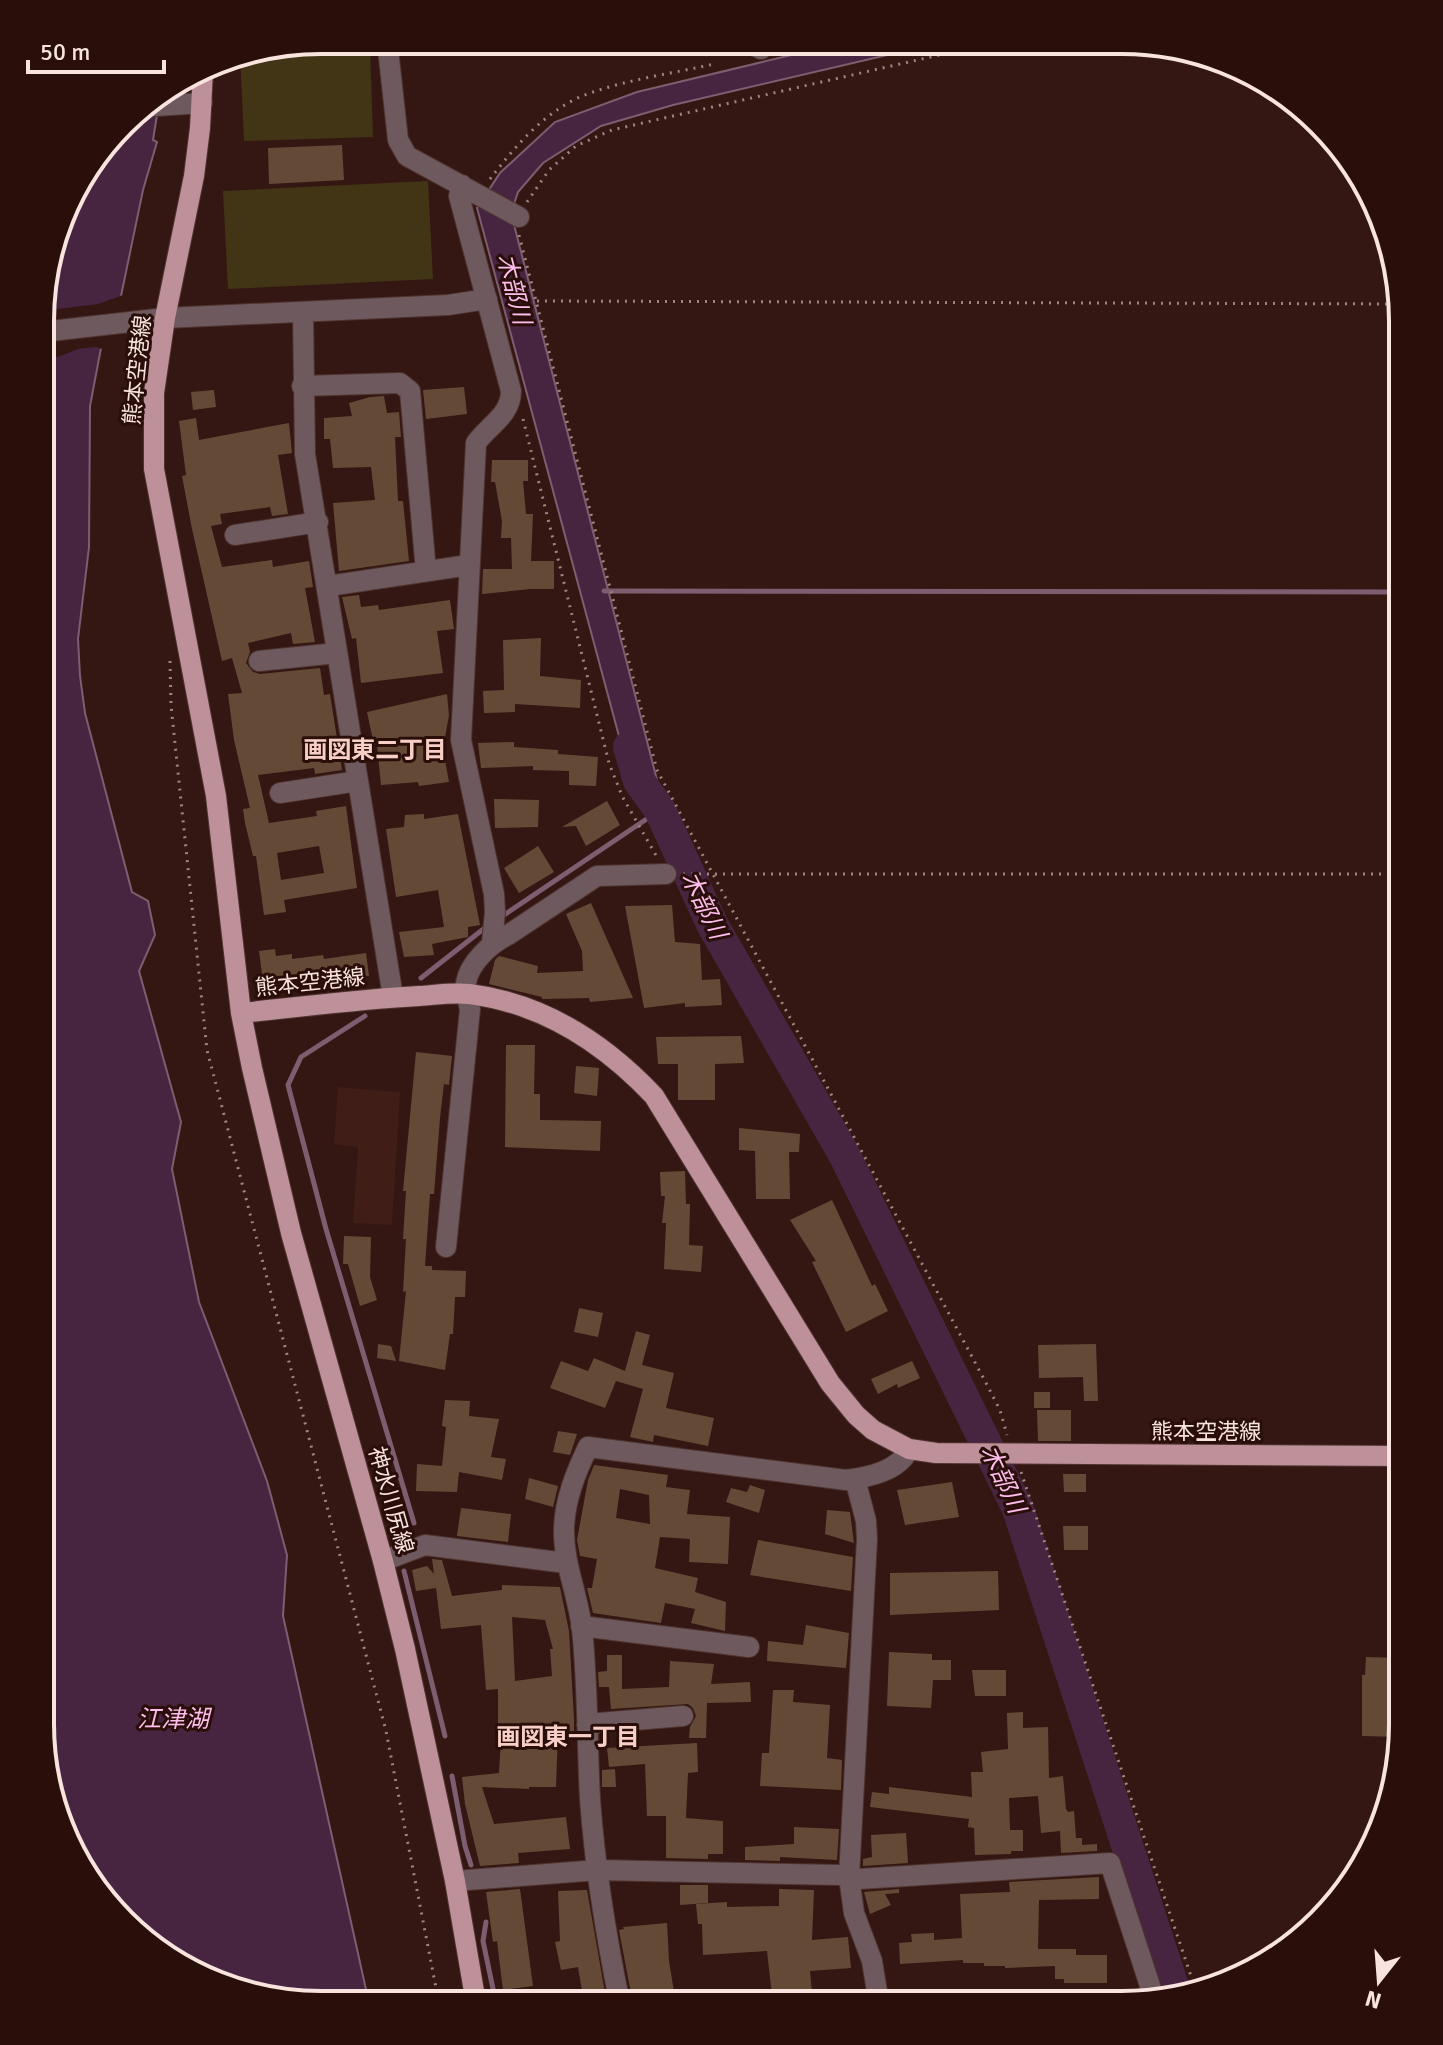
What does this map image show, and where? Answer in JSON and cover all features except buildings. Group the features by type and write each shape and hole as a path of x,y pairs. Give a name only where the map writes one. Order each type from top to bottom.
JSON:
{"main road":[{"name":"熊本空港線","path":"199,84 193,104 194,176 165,318 154,393 154,469 216,796 241,1013 393,997 467,993 507,1003 584,1034 632,1072 654,1096 830,1383 856,1415 873,1430 909,1449 976,1454 1388,1456"},
{"name":"神水川尻線","path":"241,1013 291,1233 405,1649 455,1881 474,1991"}],"street":[{"path":"389,55 398,140 407,156 518,216"},
{"path":"164,106 193,104"},
{"path":"446,1247 470,1009 465,985 492,939 495,912 494,894 461,740 476,443 511,403 511,391 459,196 473,191"},
{"path":"54,331 165,318 448,305 487,299"},
{"path":"303,312 305,454 393,997"},
{"path":"302,386 400,383 410,391 426,571"},
{"path":"235,535 318,522"},
{"path":"328,586 469,565"},
{"path":"259,661 337,653"},
{"path":"280,793 358,781"},
{"path":"492,939 508,935 597,876 669,874"},
{"path":"617,1991 604,1925 591,1800 581,1626 566,1563 564,1528 575,1473 588,1447 783,1473 855,1479 901,1462 909,1449"},
{"path":"855,1479 866,1521 867,1539 849,1877 854,1913 872,1961 877,1991"},
{"path":"383,1561 425,1545 566,1563"},
{"path":"581,1626 749,1647"},
{"path":"587,1724 683,1716"},
{"path":"455,1881 598,1870 824,1874 874,1878 1110,1863 1151,1989"}],"path":[{"path":"943,54 612,130 576,146 549,170 518,216 519,232 657,770 1000,1410 1012,1454 1193,1981"},
{"path":"473,191 536,127 591,92 722,62"},
{"path":"537,301 1388,304"},
{"path":"511,403 521,415 609,763 622,796 646,834"},
{"path":"190,650 176,655 168,663 207,1050 386,1731 437,1991"},
{"path":"669,874 1389,874"}],"shaded area":[{"path":"304,55 370,55 373,137 244,141 241,67"},
{"path":"428,181 433,279 228,289 223,191"},
{"path":"338,1087 400,1092 392,1225 353,1223 358,1147 334,1144"}],"water":[{"path":"794,54 890,54 673,105 601,126 543,163 518,192 511,213 657,780 634,792 477,208 500,173 555,122 637,92"},
{"name":"江津湖","path":"153,114 157,115 153,140 157,142 143,190 121,296 101,348 90,406 89,547 78,639 80,676 85,713 132,892 148,901 155,935 139,971 181,1122 172,1169 199,1302 267,1481 287,1555 283,1616 366,1991 286,1989 252,1982 219,1971 158,1936 109,1887 82,1842 68,1810 59,1776 55,1741 56,286 68,235 90,187 120,145"}],"pier":[{"path":"126,294 105,350 96,347 78,349 54,356 55,309 98,304"}],"waterway":[{"path":"604,591 1389,592"},
{"name":"木部川","path":"629,747 639,781 660,810 712,924 845,1156 1018,1509 1173,1986"},
{"path":"501,917 660,810"},
{"path":"421,978 486,927"},
{"path":"365,1016 301,1057 288,1085 326,1229 414,1523"},
{"path":"404,1571 445,1736"},
{"path":"452,1776 471,1865"},
{"path":"486,1922 483,1941 493,1991"}],"district":[{"name":"画図東二丁目","path":"375,750"},
{"name":"画図東一丁目","path":"568,1737"}]}
